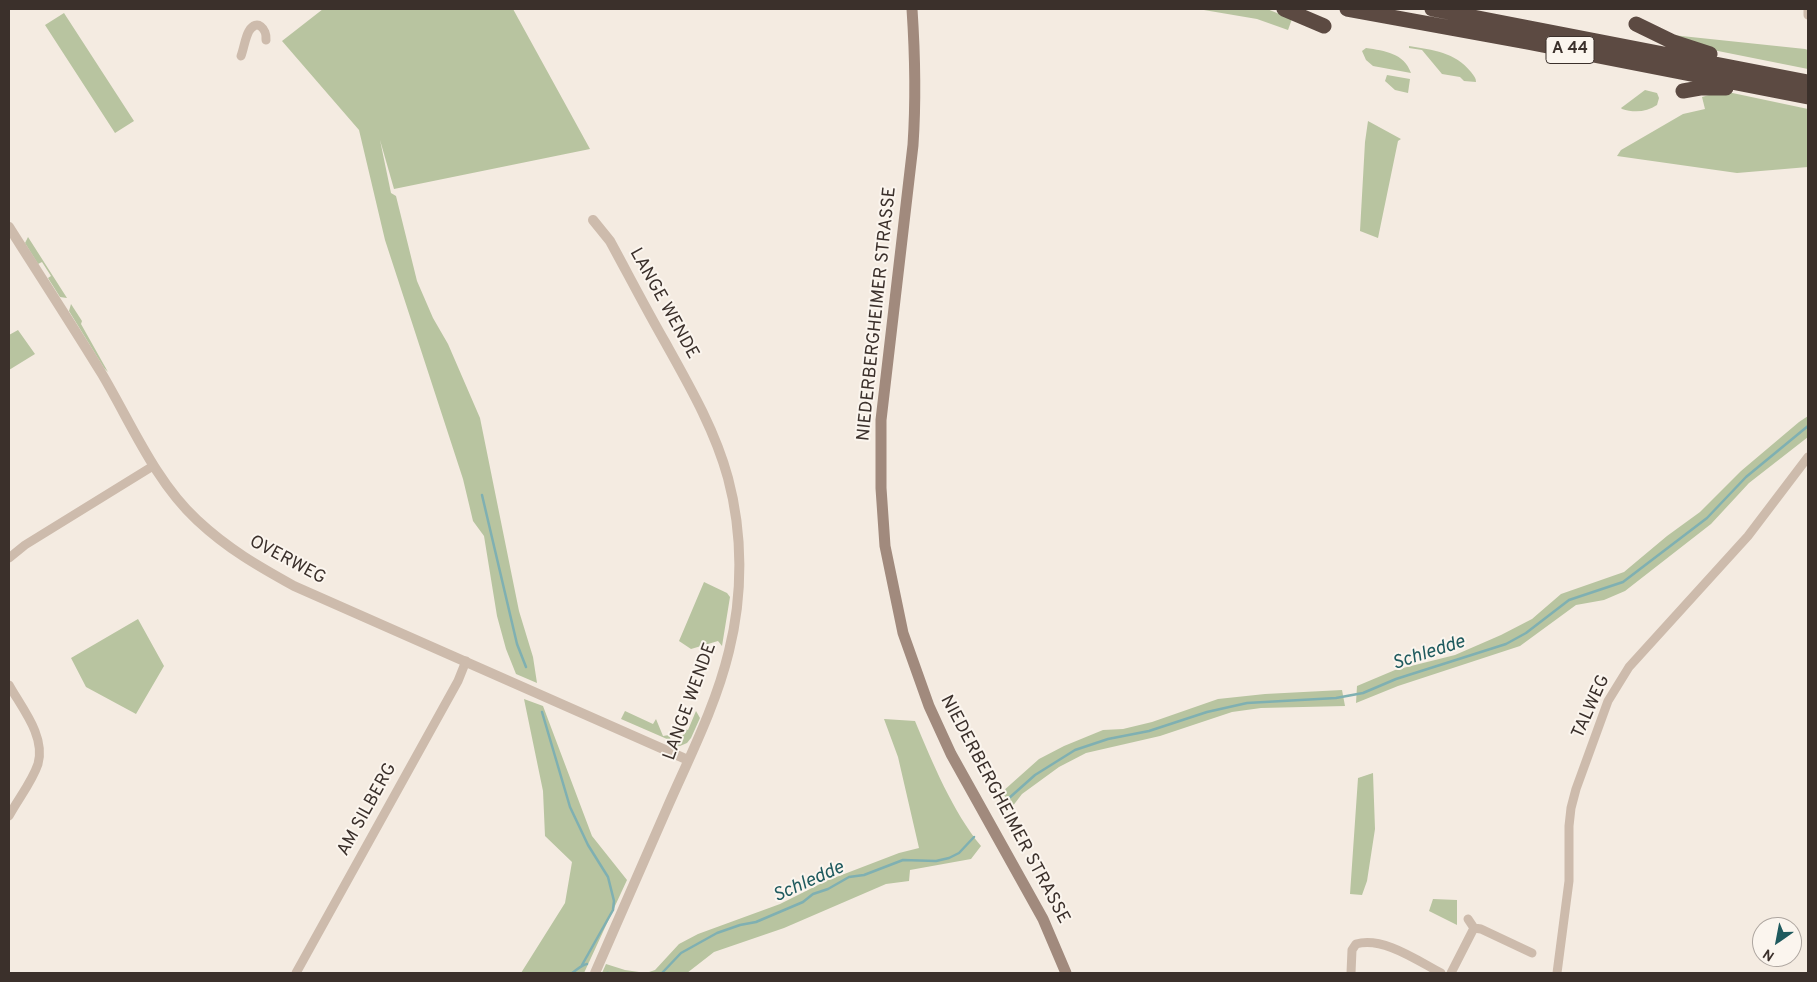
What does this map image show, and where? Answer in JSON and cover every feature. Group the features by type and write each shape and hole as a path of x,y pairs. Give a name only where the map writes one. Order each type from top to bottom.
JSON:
{"highway":[{"path":"1284,9 1324,26"},
{"name":"A 44","path":"1347,9 1792,86 1808,82"},
{"name":"A 44","path":"1432,9 1792,86 1808,97"},
{"path":"1636,24 1672,42 1706,53 1770,67 1792,86 1775,98 1721,87 1683,92"}],"main road":[{"name":"NIEDERBERGHEIMER STRASSE","path":"912,9 915,54 913,145 881,420 881,488 885,546 904,633 929,706 951,754 1043,919 1066,973"}],"street":[{"path":"1808,9 1808,16"},
{"path":"241,56 249,32 253,27 262,27 266,31 266,40"},
{"name":"LANGE WENDE","path":"593,220 610,240 691,388 727,476 733,501 739,544 735,621 719,685 595,973"},
{"name":"OVERWEG","path":"9,227 101,373 153,466 196,519 242,557 294,586 688,760"},
{"name":"TALWEG","path":"1557,973 1569,881 1569,826 1571,808 1608,701 1629,668 1748,536 1808,457"},
{"path":"9,558 25,545 153,466"},
{"name":"AM SILBERG","path":"296,973 458,681 466,661"},
{"path":"9,685 34,729 39,748 38,763 9,816"},
{"path":"1468,919 1474,928"},
{"path":"1474,928 1481,928 1532,953"},
{"path":"1451,973 1474,928"},
{"path":"1351,973 1352,950 1356,944 1361,942 1382,944 1441,973"}],"green space":[{"path":"323,9 513,9 590,149 394,189 380,140 391,193 396,196 417,281 433,318 448,344 480,418 519,611 533,657 537,683 516,674 506,649 497,616 484,536 473,521 463,479 385,240 359,130 282,41"},
{"path":"1198,9 1267,9 1292,19 1288,30 1257,19"},
{"path":"64,13 134,121 115,133 45,25"},
{"path":"1672,35 1805,49 1808,50 1808,69 1703,48"},
{"path":"1409,46 1451,56 1465,65 1476,79 1476,82 1464,81 1460,77 1442,74 1422,50 1409,48"},
{"path":"1366,48 1387,52 1399,57 1408,66 1411,73 1373,66 1366,60 1362,51"},
{"path":"1387,75 1410,79 1408,93 1395,90 1385,81"},
{"path":"1645,90 1657,93 1659,98 1657,105 1640,111 1621,108"},
{"path":"1723,91 1808,109 1808,167 1737,173 1617,156 1621,150 1683,114 1705,109 1702,97"},
{"path":"1368,121 1401,139 1398,141 1378,238 1360,231"},
{"path":"28,237 67,298 60,297 48,278 51,276 42,262 38,264 25,243"},
{"path":"71,304 82,321 81,324 108,372 69,311"},
{"path":"18,330 35,354 9,370 9,335"},
{"path":"1808,416 1808,437 1749,483 1711,524 1625,591 1604,600 1576,605 1520,646 1398,686 1356,703 1357,686 1395,670 1455,655 1532,619 1561,594 1624,572 1667,536 1700,512 1741,471"},
{"path":"704,582 727,593 730,597 722,646 718,641 691,649 679,641"},
{"path":"138,619 164,666 136,714 86,687 71,658"},
{"path":"1342,690 1345,706 1261,708 1232,712 1160,736 1086,753 1059,767 1022,794 1012,807 1002,792 1039,759 1064,746 1103,730 1123,729 1152,722 1218,699 1265,694"},
{"path":"524,699 543,706 592,836 627,880 584,973 521,973 565,903 572,862 545,836 543,791"},
{"path":"625,711 653,724 656,719 663,736 669,735 671,740 685,734 683,728 688,730 696,711 700,718 691,738 687,743 680,746 674,745 667,739 621,719"},
{"path":"884,719 915,721 952,802 981,846 971,859 910,870 909,881 886,884 784,928 714,952 687,973 646,973 655,970 679,944 698,934 780,904 826,881 899,853 919,848 898,757"},
{"path":"1373,773 1375,829 1367,881 1362,895 1350,894 1358,778"},
{"path":"1433,899 1457,900 1457,925 1429,911"},
{"path":"606,964 625,970 646,973 602,973"}],"waterway":[{"name":"Schledde","path":"1008,799 1035,775 1075,750 1108,739 1149,731 1207,712 1247,703 1336,698 1363,693 1396,679 1506,644 1526,633 1569,600 1623,582 1707,518 1746,477 1808,426"},
{"path":"482,495 517,644 526,667"},
{"path":"542,712 570,807 588,845 608,877 614,901 613,910 582,965"},
{"name":"Schledde","path":"662,973 681,953 717,933 756,922 803,902 813,894 828,889 849,877 864,875 903,860 936,861 949,858 959,853 974,837"},
{"name":"Schledde","path":"572,973 587,964"}]}
